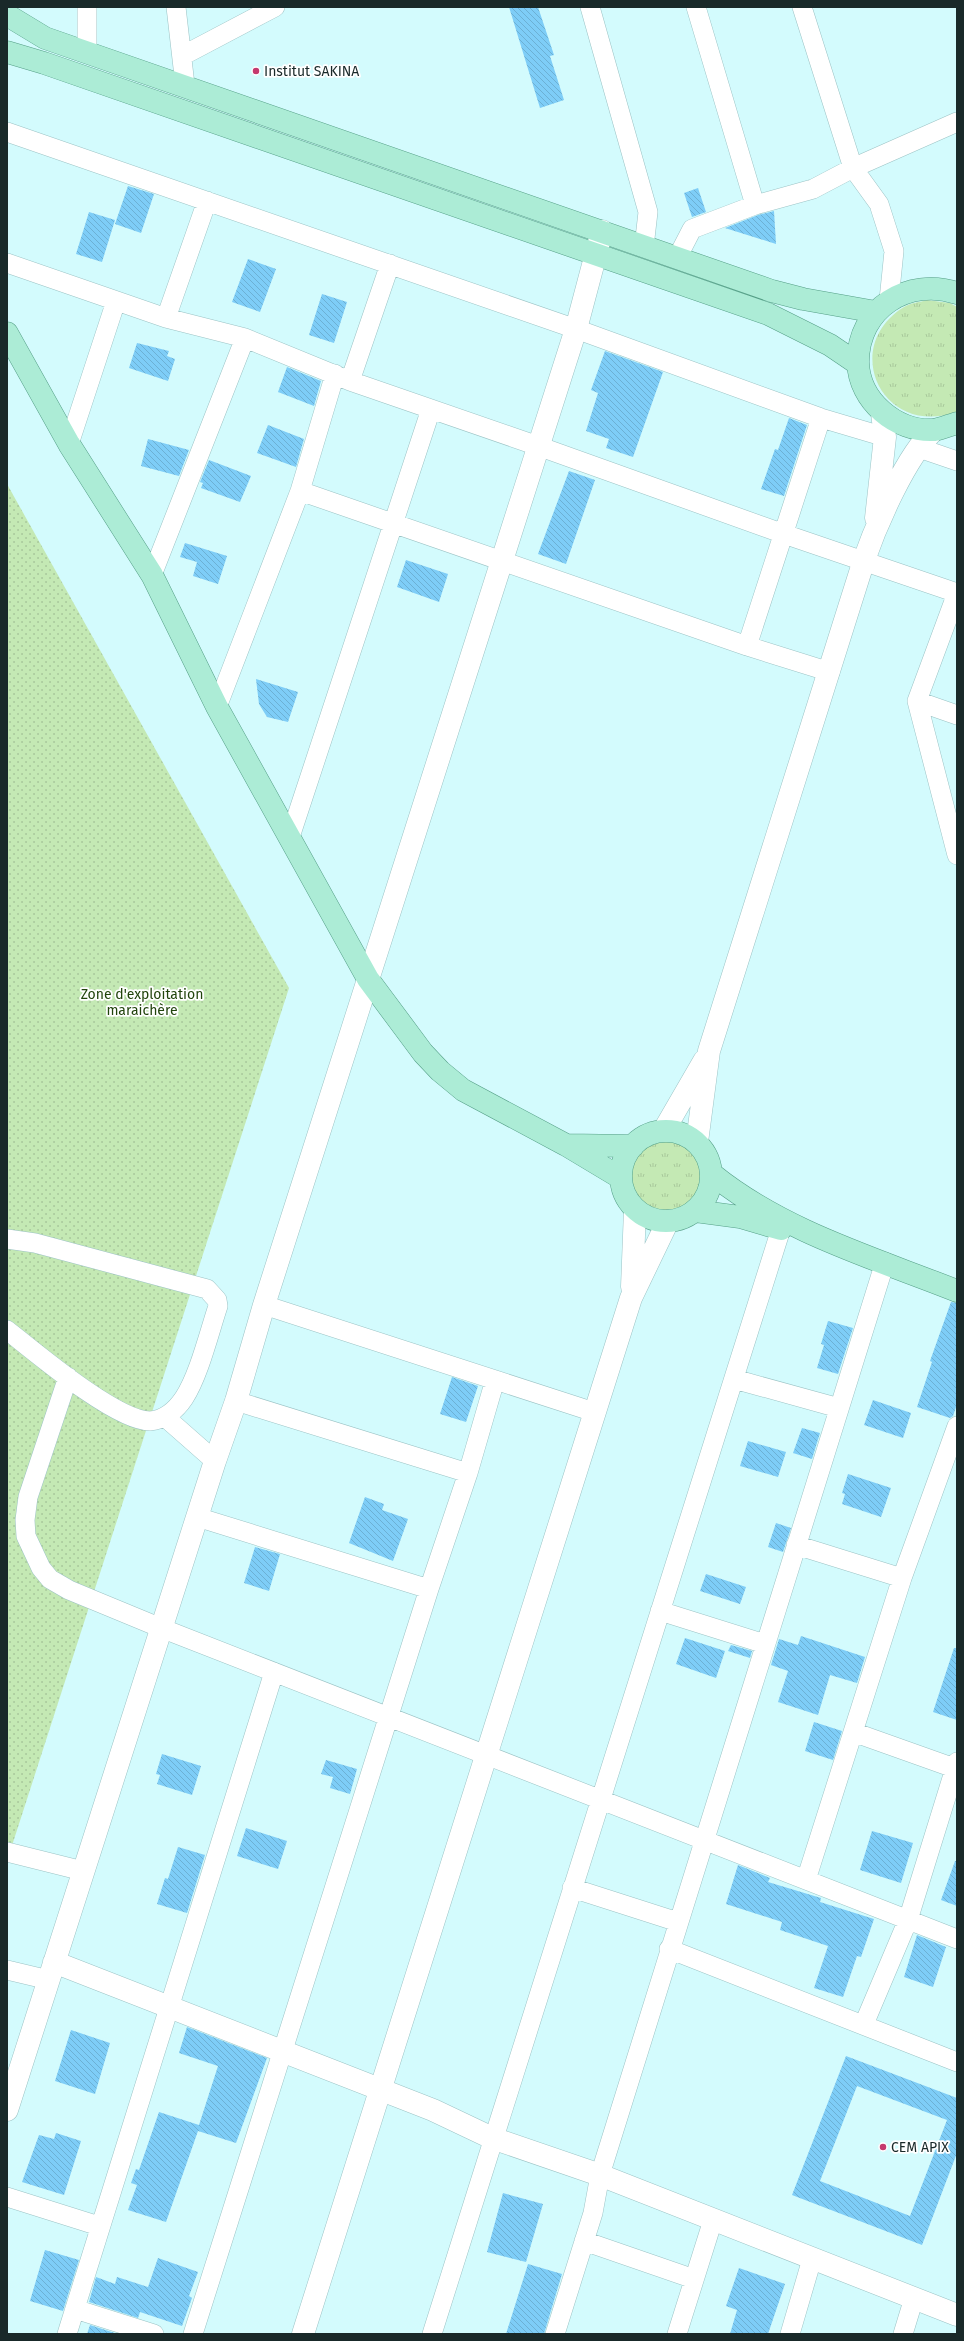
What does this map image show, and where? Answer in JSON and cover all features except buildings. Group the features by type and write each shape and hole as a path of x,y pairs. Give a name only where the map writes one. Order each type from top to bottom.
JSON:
{"main road":[{"path":"7,15 45,38 185,85 772,291 803,299 883,306"},
{"path":"7,52 44,62 768,314 830,346 858,364"},
{"path":"957,293 930,288 904,292 883,306 866,327 862,339 858,364 866,391 882,413 898,423 916,429 934,430 957,423"},
{"path":"7,333 69,444 152,575 217,707 368,979 423,1054 440,1071 463,1090 484,1103 566,1145 621,1178"},
{"path":"664,1130 682,1133 697,1142 707,1156 712,1174 710,1188 704,1200 695,1211 683,1218 668,1221 651,1218 636,1210 625,1195 621,1178 624,1161 633,1146 647,1135 664,1130"},
{"path":"566,1145 633,1146"},
{"path":"712,1174 791,1229"},
{"path":"695,1211 740,1216 791,1229 885,1262 957,1291"}],"street":[{"path":"87,7 87,52"},
{"path":"176,7 185,85"},
{"path":"182,56 275,7"},
{"path":"590,7 648,212 644,247"},
{"path":"696,7 755,205"},
{"path":"802,7 853,168 879,204 894,251 883,306"},
{"path":"677,258 692,229 755,205 813,189 853,168 957,122"},
{"path":"7,132 576,329 821,418 884,437"},
{"path":"166,318 207,201"},
{"path":"7,2110 214,1461 236,1401 264,1305 576,329 602,231"},
{"path":"7,264 166,318 245,338 343,378 784,534 864,560 957,593 918,701 954,829 957,855"},
{"path":"217,707 343,378 390,264"},
{"path":"69,444 116,301"},
{"path":"152,575 245,338"},
{"path":"290,837 430,409"},
{"path":"874,531 884,437 882,413"},
{"path":"747,646 821,418"},
{"path":"697,1142 709,1051 830,672 864,560 874,531 919,448 934,430"},
{"path":"919,448 957,461"},
{"path":"300,491 747,646 830,672"},
{"path":"918,701 957,715"},
{"path":"664,1130 709,1051"},
{"path":"631,1298 636,1210"},
{"path":"303,2334 382,2090 631,1298 668,1221"},
{"path":"432,2334 492,2138 734,1379 791,1229"},
{"path":"7,1239 35,1243 207,1289 214,1294 218,1300 218,1306 192,1384 180,1403 165,1417 151,1421 127,1415 68,1377 7,1330"},
{"path":"555,2334 584,2241 600,2175 669,1949 885,1262"},
{"path":"264,1305 594,1412"},
{"path":"68,1377 28,1497 25,1520 26,1536 41,1568 50,1579 69,1590 161,1628 957,1939"},
{"path":"734,1379 839,1408"},
{"path":"193,2334 388,1716 468,1473 495,1380"},
{"path":"236,1401 468,1473"},
{"path":"165,1417 214,1461"},
{"path":"806,1880 902,1578 952,1456 957,1426"},
{"path":"197,1517 429,1589"},
{"path":"796,1545 902,1578"},
{"path":"660,1611 765,1644"},
{"path":"67,2334 99,2226 274,1672"},
{"path":"853,1732 956,1766 908,1920 864,2024"},
{"path":"7,1852 83,1871"},
{"path":"572,1888 678,1922"},
{"path":"669,1949 864,2024 957,2062"},
{"path":"7,1970 51,1971 168,2006 433,2110 492,2138 600,2175 957,2315"},
{"path":"7,2196 99,2226"},
{"path":"677,2334 713,2220"},
{"path":"584,2241 694,2279"},
{"path":"790,2334 812,2259"},
{"path":"903,2334 914,2298"},
{"path":"75,2309 154,2334"}],"green space":[{"path":"927,300 950,303 957,307 957,412 930,417 908,412 890,400 878,384 873,364 875,344 885,324 904,307"},
{"name":"Zone d'exploitation maraichère","path":"7,484 289,988 7,1861"},
{"path":"666,1140 686,1146 696,1156 702,1176 696,1196 686,1206 666,1212 646,1206 636,1196 630,1176 636,1156 646,1146"}],"place":[{"name":"Institut SAKINA","path":"256,71"},
{"name":"CEM APIX","path":"883,2147"}]}
